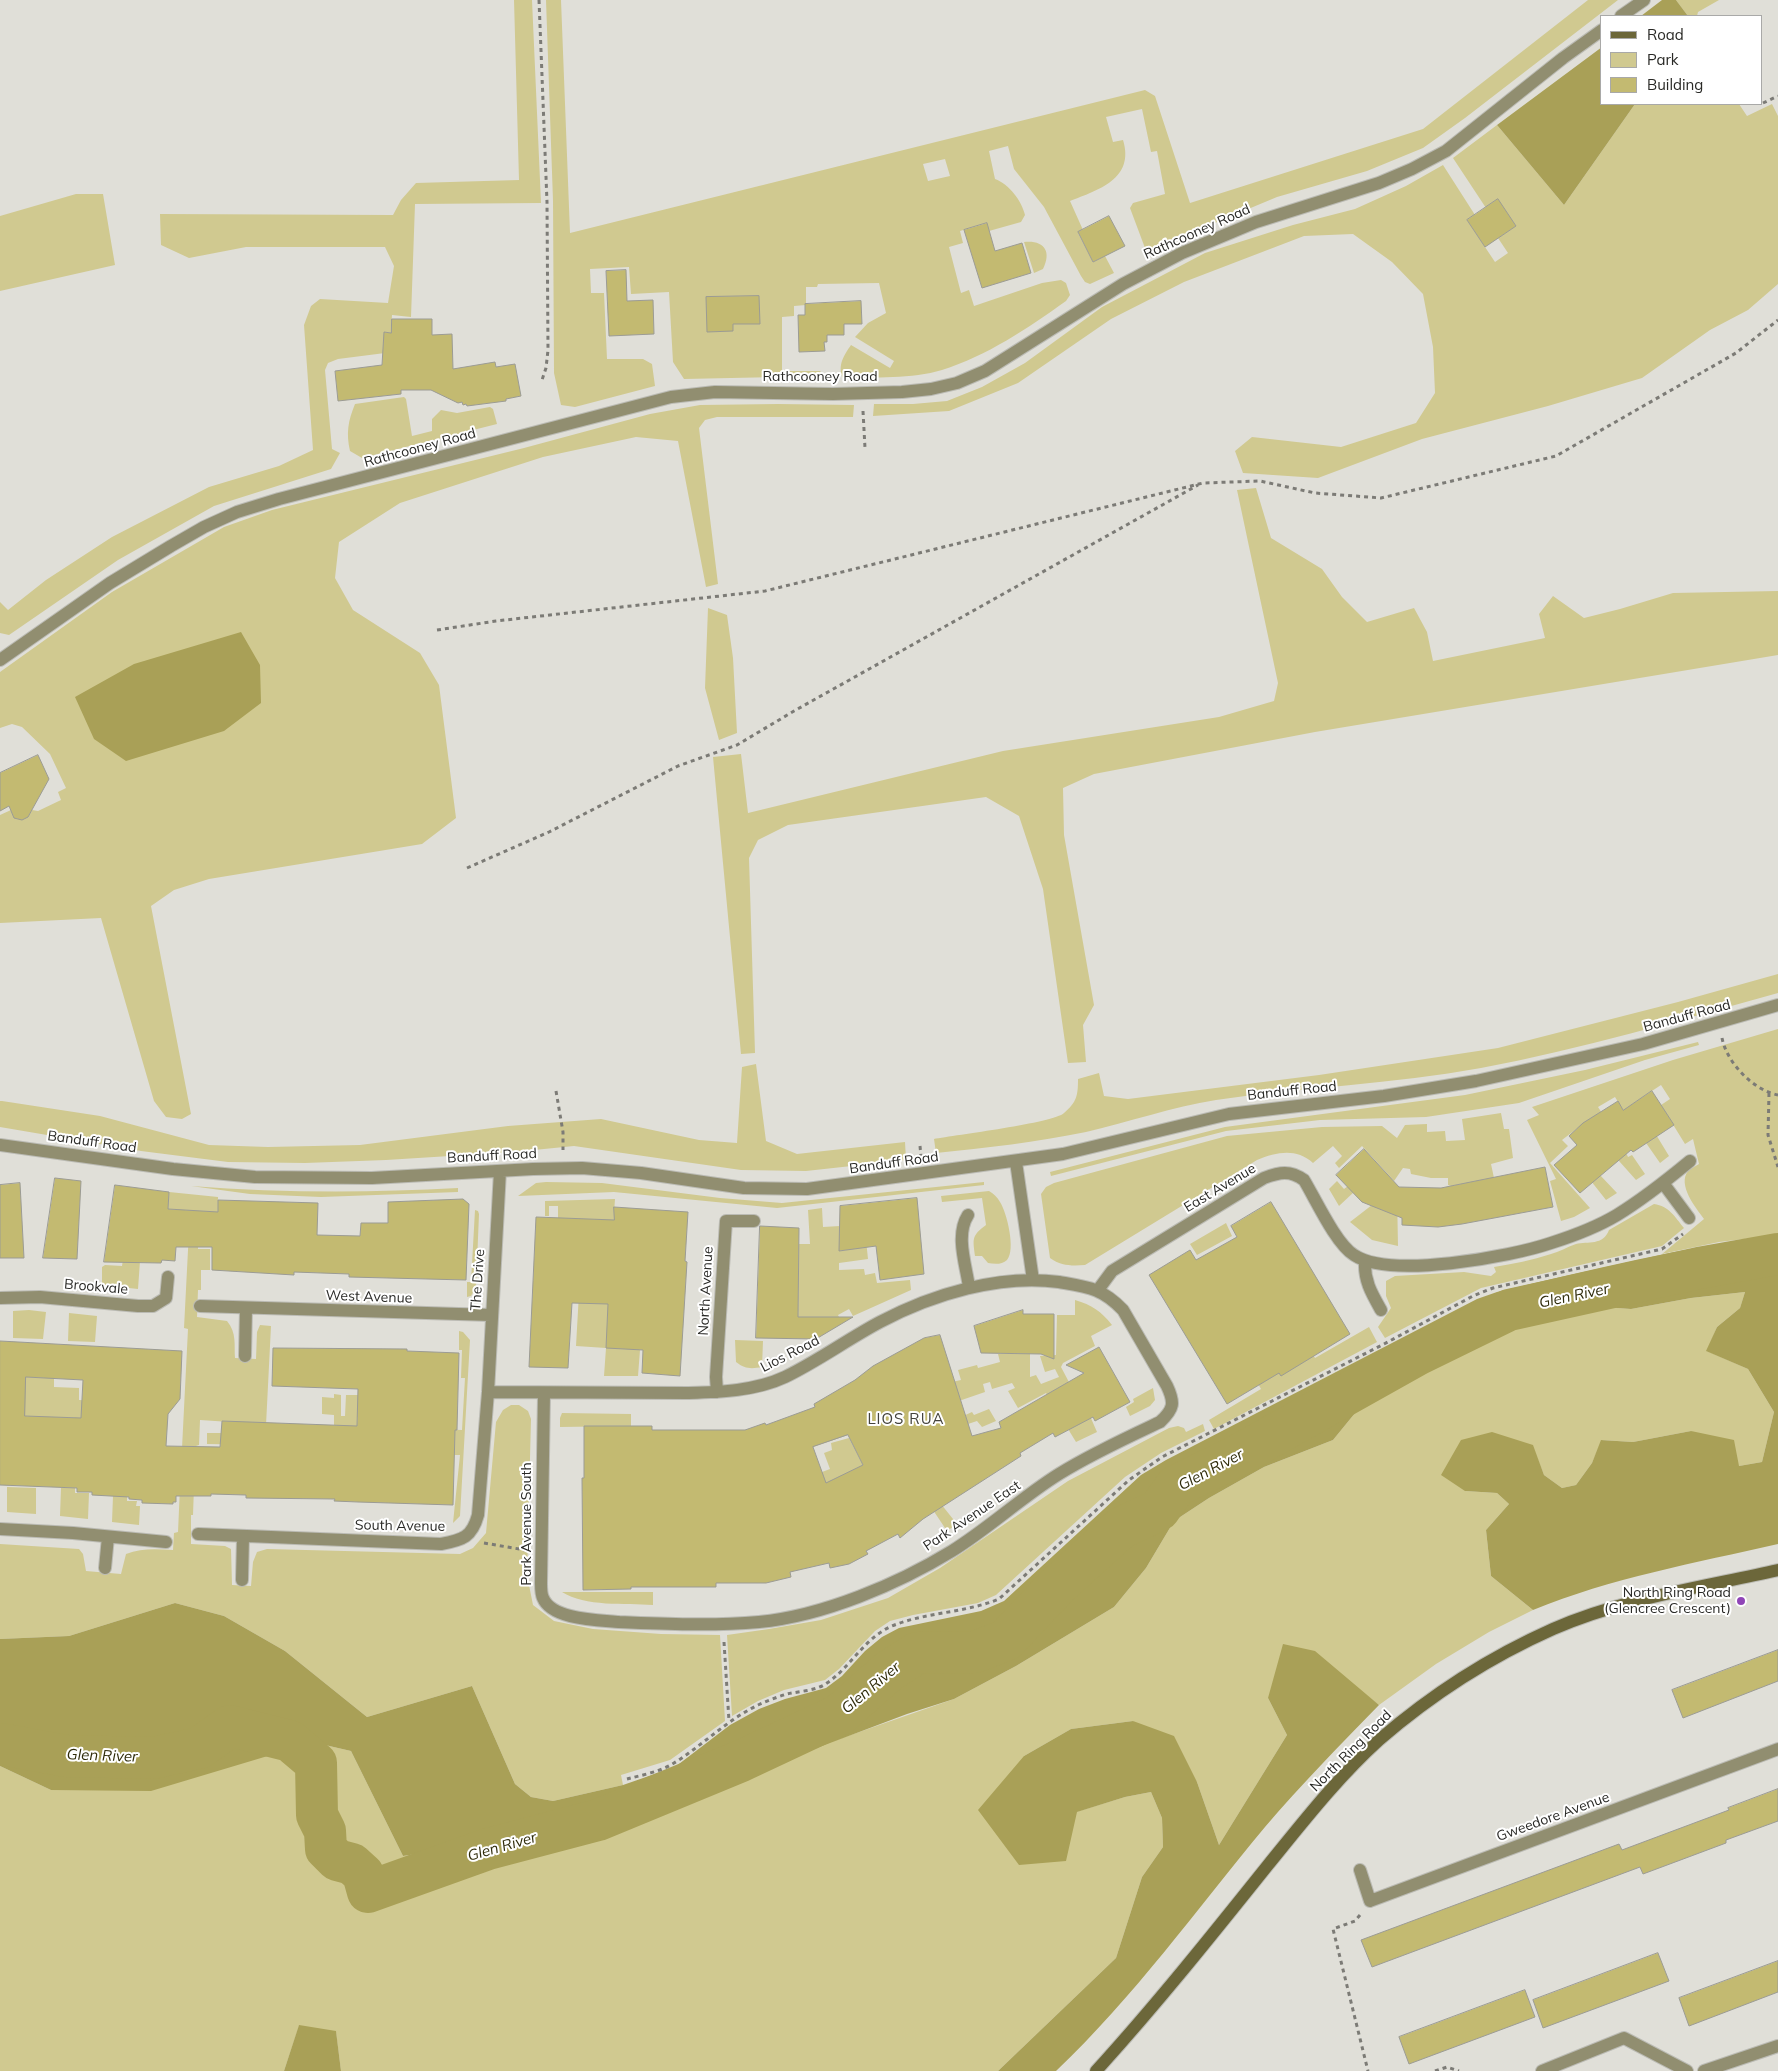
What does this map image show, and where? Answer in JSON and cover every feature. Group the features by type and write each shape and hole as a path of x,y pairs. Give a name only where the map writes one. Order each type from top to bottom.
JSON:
{"main road":[{"name":"North Ring Road","path":"1096,2071 1176,1980 1317,1806 1378,1741 1443,1690 1499,1656 1579,1619 1636,1602 1778,1570"}],"street":[{"path":"1622,15 1644,0"},
{"name":"Rathcooney Road","path":"0,660 110,584 204,527 237,512 671,397 715,392 833,394 902,392 957,384 985,370 1123,284 1182,253 1256,222 1379,184 1446,151 1600,32"},
{"name":"Banduff Road","path":"0,1145 173,1169 256,1177 372,1178 500,1170 610,1169 734,1187 774,1190 807,1189 1016,1162 1063,1154 1229,1114 1384,1096 1476,1082 1643,1044 1778,1005"},
{"path":"1381,1310 1368,1286 1364,1273 1365,1262 1391,1265 1436,1265 1492,1257 1549,1244 1616,1216 1663,1183 1690,1161"},
{"path":"1016,1162 1032,1280"},
{"name":"The Drive","path":"488,1392 500,1170"},
{"name":"East Avenue","path":"1098,1290 1112,1271 1264,1178 1278,1173 1288,1172 1296,1174 1304,1180 1342,1244 1352,1254 1365,1262"},
{"path":"1663,1183 1689,1218"},
{"path":"968,1215 963,1222 961,1235 970,1287"},
{"name":"North Avenue","path":"717,1392 717,1358 726,1221 754,1220"},
{"name":"Brookvale","path":"0,1298 40,1297 153,1306 166,1298 168,1277"},
{"name":"Lios Road","path":"488,1392 717,1392 758,1386 784,1377 881,1321 916,1306 970,1287 1032,1280 1098,1290"},
{"name":"Park Avenue East","path":"652,1624 760,1622 804,1614 860,1596 905,1577 952,1551 1058,1475 1093,1454 1160,1422 1168,1415 1173,1406 1172,1396 1123,1310 1098,1290"},
{"name":"West Avenue","path":"200,1306 491,1315"},
{"path":"245,1356 246,1308"},
{"path":"468,1535 474,1527 478,1515 488,1392"},
{"name":"Park Avenue South","path":"544,1393 541,1550 543,1599 563,1615 652,1624"},
{"path":"0,1529 166,1542"},
{"name":"South Avenue","path":"198,1534 442,1544 459,1540 468,1535"},
{"path":"105,1568 108,1536"},
{"path":"242,1580 243,1536"},
{"name":"Gweedore Avenue","path":"1370,1901 1778,1749"},
{"path":"1360,1870 1370,1901"},
{"path":"1542,2071 1624,2038 1687,2071"},
{"path":"1704,2071 1778,2046"}],"path":[{"path":"539,0 547,222 548,350 542,383"},
{"path":"1763,103 1778,96"},
{"path":"437,630 515,619 765,591 1203,483 1260,481 1315,493 1381,498 1556,456 1736,353 1778,320"},
{"path":"863,410 865,448"},
{"path":"467,868 550,832 678,766 737,745 794,711 1203,483"},
{"path":"1723,1045 1740,1072 1768,1093 1778,1095"},
{"path":"556,1091 563,1132 564,1168"},
{"path":"1768,1093 1768,1135 1778,1167"},
{"path":"627,1779 672,1764 729,1721 759,1705 785,1695 825,1685 840,1673 862,1648 879,1633 892,1626 914,1619 979,1607 999,1599 1129,1480 1162,1457 1384,1344 1473,1296 1493,1288 1662,1249 1695,1225 1689,1218"},
{"path":"468,1535 488,1545 541,1550"},
{"path":"723,1635 729,1721"},
{"path":"1368,2071 1334,1929 1355,1921 1370,1901"},
{"path":"1435,2071 1446,2067 1459,2071"}],"green space":[{"path":"514,0 532,0 541,203 415,204 411,317 392,315 391,333 385,332 385,353 338,359 328,363 325,370 332,449 340,453 331,469 214,506 118,560 9,635 0,633 0,602 8,610 46,580 112,537 209,487 279,466 313,450 304,325 311,306 320,299 388,303 394,266 385,247 246,247 189,258 161,245 160,214 393,215 401,200 416,183 519,180"},
{"path":"546,0 561,0 570,233 1145,90 1155,96 1190,203 1423,129 1588,0 1618,0 1423,148 1367,171 1277,197 1186,235 1154,252 1145,248 1130,208 1133,203 1165,194 1157,151 1151,152 1142,109 1106,117 1113,142 1123,140 1124,164 1119,174 1112,181 1070,201 1083,230 1078,233 1093,262 1105,256 1114,273 1090,284 1085,282 1081,276 1044,207 1014,169 1008,146 989,151 995,179 1000,181 1014,194 1021,204 1025,215 1021,222 989,231 986,223 960,231 963,243 949,247 961,293 969,290 974,306 1042,283 1061,280 1066,283 1070,295 1066,301 1052,311 991,349 959,364 930,373 893,377 843,378 841,365 851,345 890,368 894,361 855,337 868,323 886,313 879,283 818,284 817,287 806,287 806,305 794,306 794,316 782,317 782,371 820,371 825,376 684,379 673,362 669,292 631,294 629,267 590,269 591,293 604,293 607,359 643,359 652,364 655,386 575,407 561,405 554,373 553,201","holes":["945,159 950,176 928,181 923,164"]},
{"path":"1676,0 1719,0 1698,12 1697,15 1687,15"},
{"path":"1772,104 1778,116 1778,284 1748,310 1710,330 1642,378 1548,406 1422,439 1318,478 1243,473 1235,451 1252,437 1341,447 1416,423 1435,393 1433,347 1423,294 1392,262 1353,234 1304,236 1184,282 1111,319 1018,383 949,411 873,416 874,404 913,404 947,401 982,387 1025,363 1102,307 1205,253 1293,225 1355,209 1406,186 1443,165 1475,215 1467,220 1495,262 1508,253 1498,238 1516,226 1498,200 1486,208 1453,158 1497,125 1564,205 1634,105 1740,105 1747,116"},
{"path":"76,194 103,194 115,265 0,291 0,216"},
{"path":"1024,242 1037,243 1044,248 1047,257 1043,269 1034,273"},
{"path":"404,397 406,399 412,436 432,431 432,419 441,410 457,413 490,407 493,409 497,424 362,458 350,451 348,427 355,404"},
{"path":"700,405 854,405 853,417 717,417 705,420 699,428 718,584 706,587 678,441 636,437 543,457 400,503 339,542 335,578 353,610 420,653 439,685 456,818 422,844 209,879 174,890 151,906 191,1114 182,1119 166,1117 154,1101 101,918 0,923 0,815 11,810 15,818 25,818 32,810 38,811 61,800 58,792 66,788 50,754 22,727 12,724 0,728 0,672 112,592 224,527 272,510 524,448 650,414"},
{"path":"1256,488 1271,538 1322,569 1342,597 1367,622 1414,608 1427,632 1433,661 1545,638 1539,614 1553,596 1584,618 1673,593 1778,591 1778,655 1315,732 1094,774 1063,788 1064,835 1094,1005 1083,1025 1086,1062 1068,1063 1043,889 1019,816 986,797 788,825 758,840 749,858 755,1053 741,1054 713,757 741,754 748,813 1003,751 1219,717 1274,701 1278,683 1237,490"},
{"path":"708,608 727,615 733,658 737,733 719,740 705,688"},
{"path":"1778,974 1778,993 1631,1034 1519,1060 1415,1078 1216,1100 1068,1136 936,1153 934,1139 1024,1125 1056,1117 1064,1113 1074,1102 1077,1094 1078,1079 1099,1073 1104,1096 1128,1099 1319,1075 1498,1048 1678,1002"},
{"path":"1778,1029 1778,1235 1719,1242 1662,1254 1704,1219 1689,1196 1685,1183 1688,1171 1699,1164 1693,1139 1685,1144 1661,1105 1670,1099 1661,1085 1623,1110 1615,1097 1598,1107 1622,1144 1628,1157 1632,1155 1645,1174 1636,1180 1611,1152 1579,1127 1562,1140 1568,1146 1550,1163 1590,1208 1574,1217 1561,1221 1550,1181 1556,1179 1527,1120 1539,1115 1532,1107 1673,1060"},
{"path":"1698,1042 1699,1045 1645,1060 1519,1103 1426,1117 1320,1120 1226,1131 1051,1176 1050,1172 1225,1127 1465,1095 1585,1070"},
{"path":"756,1064 766,1141 797,1154 905,1142 906,1160 806,1171 741,1170 574,1146 514,1152 386,1160 305,1163 228,1162 141,1151 0,1127 0,1101 2,1101 100,1116 209,1145 268,1147 360,1145 508,1126 601,1119 699,1140 737,1143 742,1067"},
{"path":"1501,1113 1504,1129 1509,1129 1513,1158 1491,1164 1494,1178 1451,1186 1448,1185 1448,1178 1431,1178 1411,1174 1410,1169 1403,1168 1394,1181 1362,1146 1339,1168 1335,1163 1342,1156 1333,1146 1313,1163 1300,1155 1279,1153 1257,1160 1085,1265 1067,1265 1058,1263 1050,1258 1041,1194 1046,1187 1054,1183 1227,1136 1322,1127 1382,1126 1397,1138 1405,1125 1427,1124 1427,1132 1445,1131 1446,1141 1465,1140 1462,1119"},
{"path":"1655,1133 1669,1156 1660,1163 1644,1140"},
{"path":"1599,1174 1617,1193 1606,1200 1591,1181"},
{"path":"1337,1181 1344,1189 1348,1186 1354,1192 1339,1206 1329,1189"},
{"path":"984,1182 984,1185 777,1208 614,1192 518,1196 536,1183 602,1183 720,1198 782,1203"},
{"path":"191,1186 324,1192 458,1188 458,1192 321,1197 250,1194"},
{"path":"989,1191 997,1197 1003,1207 1011,1240 1010,1255 1007,1260 995,1264 988,1263 982,1256 975,1256 975,1235 986,1225 982,1198 942,1202 941,1196"},
{"path":"169,1192 218,1197 218,1222 198,1222 198,1249 210,1249 210,1270 201,1270 201,1290 198,1290 197,1317 227,1321 234,1335 235,1358 256,1359 257,1332 260,1325 271,1326 265,1445 207,1444 207,1433 221,1433 221,1428 230,1428 230,1422 200,1420 199,1445 196,1446 196,1468 181,1468 188,1329 184,1328 190,1211 168,1209"},
{"path":"1397,1194 1398,1246 1372,1240 1350,1222 1372,1205"},
{"path":"615,1199 614,1213 638,1230 558,1218 558,1206 549,1206 549,1216 545,1216 545,1201"},
{"path":"1654,1204 1668,1210 1684,1228 1662,1246 1481,1288 1385,1338 1378,1327 1391,1308 1386,1296 1386,1281 1395,1276 1464,1272 1491,1276 1496,1272 1494,1267 1544,1256 1576,1244 1599,1241 1603,1239 1609,1230"},
{"path":"822,1208 823,1227 840,1226 840,1251 847,1250 847,1243 866,1240 868,1259 839,1263 839,1270 864,1269 865,1275 875,1273 877,1283 910,1280 911,1290 853,1316 849,1309 838,1315 839,1317 798,1317 799,1244 810,1244 808,1210"},
{"path":"475,1210 479,1214 476,1287 471,1296 467,1297 467,1282 471,1282"},
{"path":"1226,1223 1232,1236 1197,1255 1190,1244"},
{"path":"123,1259 140,1261 138,1289 102,1285 102,1267 105,1265 122,1266"},
{"path":"1745,1292 1740,1308 1717,1327 1707,1351 1748,1369 1774,1412 1762,1462 1739,1466 1691,1431 1633,1442 1602,1440 1592,1463 1576,1485 1562,1488 1544,1475 1532,1445 1465,1491 1497,1493 1509,1504 1486,1530 1491,1576 1533,1610 1489,1632 1436,1664 1379,1705 1353,1685 1268,1698 1287,1735 1219,1845 1197,1782 1133,1721 1071,1729 1024,1756 1076,1812 1125,1797 1151,1792 1162,1818 1163,1847 1142,1877 1116,1958 998,2071 341,2071 336,2032 299,2026 284,2071 0,2071 0,1766 51,1790 301,1746 325,1745 351,1751 403,1856 470,1846 523,1849 954,1699 1016,1666 1114,1607 1146,1568 1174,1521 1209,1498 1264,1467 1333,1440 1360,1407 1510,1322 1590,1306 1631,1309 1691,1298"},
{"path":"579,1293 609,1295 640,1350 638,1376 604,1376 606,1348 576,1346"},
{"path":"1075,1300 1096,1309 1112,1325 1091,1336 1095,1346 1063,1363 1061,1367 1071,1386 1065,1389 1081,1420 1090,1416 1097,1432 1076,1442 1046,1393 1018,1408 1008,1391 1015,1388 1012,1383 992,1389 990,1382 983,1384 985,1392 953,1403 949,1394 942,1398 945,1406 950,1405 959,1418 972,1412 974,1415 989,1409 996,1421 982,1427 977,1421 965,1425 973,1438 962,1446 950,1428 937,1434 945,1446 934,1454 922,1435 935,1427 916,1397 936,1385 934,1380 946,1376 947,1383 961,1380 958,1370 977,1365 978,1368 1000,1362 998,1354 1030,1353 1030,1377 1036,1375 1041,1384 1059,1377 1055,1369 1045,1372 1040,1356 1056,1355 1057,1315 1075,1315"},
{"path":"13,1311 46,1312 43,1339 13,1338"},
{"path":"69,1313 97,1316 95,1342 68,1341"},
{"path":"1369,1327 1377,1342 1214,1429 1209,1420 1261,1389 1249,1367 1297,1328 1315,1358"},
{"path":"459,1331 463,1332 470,1340 460,1516 453,1523 460,1455 441,1455 334,1425 334,1415 322,1414 322,1397 334,1398 334,1394 341,1395 341,1416 345,1416 346,1395 358,1395 358,1399 367,1400 366,1417 357,1417 357,1426 462,1430 465,1378 461,1378 462,1350 459,1350"},
{"path":"735,1340 763,1341 762,1367 748,1368 736,1362"},
{"path":"0,1376 54,1378 54,1387 79,1388 79,1400 105,1401 103,1427 75,1418 66,1417 65,1425 25,1416"},
{"path":"1153,1388 1155,1400 1150,1406 1130,1416 1126,1407 1134,1402 1133,1399"},
{"path":"511,1405 519,1405 528,1411 531,1419 527,1575 533,1605 554,1621 593,1629 661,1634 720,1635 725,1721 670,1760 621,1775 623,1785 553,1801 531,1797 515,1784 472,1686 367,1717 285,1651 224,1616 175,1603 69,1636 0,1639 0,1544 79,1549 83,1554 86,1571 121,1574 126,1554 143,1550 173,1550 174,1533 178,1532 180,1487 194,1487 193,1515 191,1515 191,1544 225,1546 231,1549 232,1585 251,1586 253,1562 257,1552 267,1549 460,1554 473,1548 486,1533 496,1422 503,1410"},
{"path":"562,1413 631,1414 631,1426 560,1427"},
{"path":"1203,1424 1205,1431 1161,1453 1125,1477 996,1595 978,1603 890,1621 875,1631 839,1669 825,1680 784,1690 758,1701 732,1716 727,1635 821,1620 888,1598 940,1568 1068,1481 1169,1428 1178,1426 1184,1428 1186,1432"},
{"path":"849,1438 863,1465 819,1503 822,1472 830,1469 824,1453 832,1450 831,1443"},
{"path":"7,1487 36,1488 36,1514 7,1512"},
{"path":"61,1488 75,1488 75,1493 89,1493 88,1519 60,1516"},
{"path":"113,1496 127,1496 127,1501 137,1501 136,1506 140,1506 139,1525 112,1522"},
{"path":"941,1504 957,1524 947,1531 933,1510"},
{"path":"562,1592 653,1592 653,1605 594,1602 571,1597"}],"shaded area":[{"path":"1662,0 1676,0 1687,15 1642,15"},
{"path":"1600,48 1600,105 1634,105 1564,205 1497,125"},
{"path":"241,632 260,665 261,703 224,731 126,761 94,739 75,697 134,664"},
{"path":"1778,1235 1778,1544 1623,1580 1533,1610 1491,1576 1486,1530 1509,1504 1497,1493 1465,1491 1441,1475 1461,1440 1492,1432 1533,1445 1544,1475 1562,1488 1576,1485 1592,1463 1601,1440 1633,1442 1691,1431 1734,1440 1739,1466 1762,1462 1774,1412 1748,1369 1706,1351 1717,1327 1740,1308 1745,1292 1691,1298 1631,1309 1590,1306 1510,1323 1360,1407 1333,1440 1264,1467 1209,1498 1174,1521 1146,1568 1114,1607 1016,1666 954,1699 907,1714 591,1833 523,1849 470,1846 403,1856 351,1751 325,1745 301,1746 151,1791 51,1790 0,1766 0,1639 69,1636 175,1603 224,1616 285,1651 367,1717 472,1686 515,1784 531,1797 553,1801 623,1785 675,1767 730,1725 759,1709 785,1699 826,1688 842,1676 865,1651 882,1637 899,1628 981,1611 1004,1601 1141,1475 1166,1460 1477,1299 1497,1292 1637,1260 1707,1246"},
{"path":"1283,1644 1315,1651 1379,1705 1279,1811 1138,1983 1085,2043 1056,2071 998,2071 1116,1958 1142,1877 1163,1847 1162,1818 1151,1792 1125,1797 1077,1812 1066,1861 1019,1865 978,1810 1024,1756 1071,1729 1133,1721 1174,1736 1197,1782 1219,1845 1287,1735 1268,1698"},
{"path":"299,2025 336,2031 341,2071 284,2071"}],"building":[{"path":"1498,199 1516,226 1485,247 1467,220"},
{"path":"1109,216 1125,246 1093,262 1078,232"},
{"path":"987,223 995,251 1022,243 1031,273 982,288 964,230"},
{"path":"626,270 627,301 653,300 654,334 609,336 606,271"},
{"path":"759,296 760,324 733,324 733,331 707,332 706,297"},
{"path":"861,301 862,324 844,324 844,335 827,335 827,342 824,342 825,351 799,352 798,315 805,315 805,304"},
{"path":"392,319 432,319 432,335 452,334 453,369 495,362 496,367 515,364 521,396 506,399 506,401 467,406 466,404 463,405 462,402 458,403 431,390 401,390 401,394 338,401 335,371 382,365 384,332 391,333"},
{"path":"38,755 49,779 28,817 22,820 14,818 9,806 0,811 0,773"},
{"path":"1652,1091 1674,1125 1633,1152 1631,1150 1580,1193 1554,1165 1577,1145 1569,1136 1583,1123 1618,1101 1623,1110"},
{"path":"1364,1149 1399,1187 1441,1188 1545,1167 1553,1207 1438,1227 1402,1225 1402,1218 1362,1202 1336,1175"},
{"path":"55,1178 81,1181 77,1259 43,1258"},
{"path":"20,1183 24,1258 0,1258 0,1185"},
{"path":"115,1185 169,1192 168,1209 218,1212 218,1200 318,1203 317,1235 360,1236 361,1223 388,1223 388,1202 463,1199 469,1204 466,1280 349,1277 349,1274 294,1272 294,1275 212,1270 212,1247 176,1247 175,1261 162,1260 161,1263 104,1262"},
{"path":"917,1198 924,1274 880,1280 876,1246 839,1251 840,1206"},
{"path":"1271,1202 1350,1334 1281,1376 1279,1373 1227,1404 1149,1275 1190,1250 1196,1260 1237,1237 1231,1226"},
{"path":"614,1207 688,1212 680,1376 642,1373 643,1350 606,1348 608,1304 572,1303 568,1368 529,1367 536,1217 614,1220"},
{"path":"760,1226 799,1228 798,1317 853,1317 816,1339 756,1338"},
{"path":"1023,1310 1023,1314 1054,1314 1054,1359 1041,1354 981,1353 974,1326"},
{"path":"940,1335 972,1436 1001,1428 999,1422 1084,1373 1066,1365 1099,1347 1130,1402 1095,1421 1093,1417 1055,1437 1053,1433 1020,1453 1021,1456 923,1519 900,1538 898,1534 866,1551 868,1554 849,1564 830,1568 829,1563 790,1572 791,1577 766,1583 716,1583 716,1587 631,1587 631,1589 583,1590 582,1478 584,1478 584,1426 652,1426 652,1430 745,1430 765,1423 766,1425 815,1407 814,1404 855,1380 873,1366 924,1338","holes":["848,1435 863,1465 826,1483 813,1447"]},
{"path":"0,1341 182,1351 180,1399 168,1414 166,1446 220,1447 222,1421 357,1426 358,1389 272,1386 273,1348 407,1349 407,1351 459,1353 453,1505 334,1501 335,1499 246,1498 246,1495 211,1494 211,1496 176,1496 176,1502 173,1502 173,1504 142,1503 142,1500 129,1499 129,1497 92,1495 92,1492 77,1492 77,1488 0,1485","holes":["26,1377 83,1380 81,1418 25,1416"]},
{"path":"1778,1650 1778,1681 1683,1718 1672,1690"},
{"path":"1778,1789 1778,1821 1643,1874 1640,1867 1372,1967 1361,1940 1619,1844 1622,1850 1729,1810 1728,1808"},
{"path":"1658,1953 1669,1981 1543,2028 1533,2000"},
{"path":"1778,1961 1778,1992 1689,2026 1679,1998"},
{"path":"1525,1990 1535,2017 1409,2064 1399,2037"}],"waterway":[{"name":"Glen River","path":"0,1744 66,1756 153,1758 199,1748 230,1726 290,1741 316,1763 317,1815 325,1831 326,1849 337,1860 352,1864 363,1874 368,1892 488,1849 598,1820 741,1761 839,1715 889,1671 917,1653 975,1652 1006,1640 1057,1586 1121,1528 1159,1510 1176,1486 1235,1457 1417,1355 1509,1310 1699,1268 1778,1254"}],"place":[{"name":"North Ring Road (Glencree Crescent)","path":"1741,1601"}],"district":[{"name":"LIOS RUA","path":"906,1419"}]}
